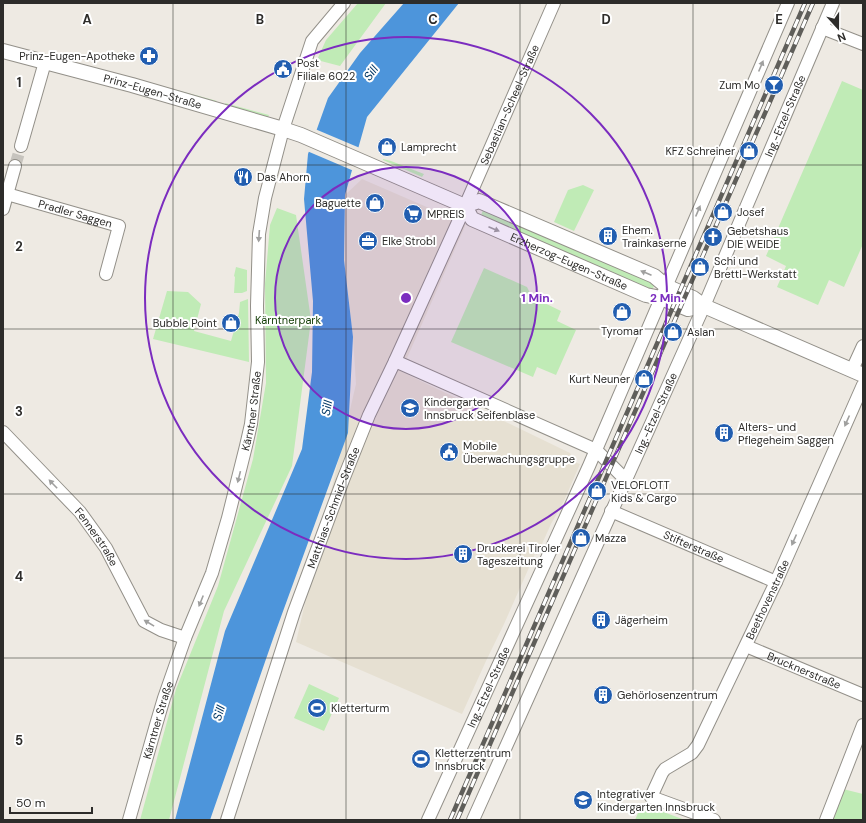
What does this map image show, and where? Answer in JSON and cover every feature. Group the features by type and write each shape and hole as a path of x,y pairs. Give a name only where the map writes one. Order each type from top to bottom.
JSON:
{"street":[{"name":"Kärntner Straße","path":"129,820 156,723 185,638 212,573 228,518 251,424 258,362 257,306 259,242 264,198 283,129 312,41 344,3"},
{"name":"Sebastian-Scheel-Straße","path":"465,206 554,3"},
{"name":"Ing.-Etzel-Straße","path":"428,820 596,450 788,3"},
{"name":"Ing.-Etzel-Straße","path":"473,820 704,306 833,3"},
{"path":"822,28 863,44"},
{"name":"Prinz-Eugen-Straße","path":"3,51 132,86 301,135 465,206"},
{"path":"21,146 45,62"},
{"path":"3,209 15,166"},
{"name":"Pradler Saggen","path":"7,194 119,226 106,274"},
{"name":"Erzherzog-Eugen-Straße","path":"664,292 654,276 479,201 465,206 472,220 646,295 664,292 693,298 704,306 858,373"},
{"name":"Matthias-Schmid-Straße","path":"227,820 294,612 366,423 396,361 465,206"},
{"path":"858,373 863,346"},
{"path":"396,361 596,450 625,479"},
{"name":"Beethovenstraße","path":"714,820 651,797 665,769 692,753 698,745 776,582 863,385"},
{"name":"Fennerstraße","path":"3,432 80,512 106,548 144,620 161,630 185,638"},
{"name":"Stifterstraße","path":"612,510 776,582"},
{"name":"Brucknerstraße","path":"746,646 863,695"},
{"path":"826,820 863,725"}],"shaded area":[{"path":"362,179 466,224 407,358 398,370 570,453 574,462 580,464 564,501 551,524 537,555 535,554 462,714 296,642 356,384 353,337 344,260 345,195"}],"green space":[{"path":"358,3 386,3 340,66 317,60 326,40"},
{"path":"140,80 217,101 215,102"},
{"path":"842,81 863,90 863,244 844,287 829,280 818,305 777,287 786,266 766,256"},
{"path":"225,103 269,115 268,117 226,106"},
{"path":"383,159 391,161 424,174 422,177"},
{"path":"583,185 594,190 574,231 554,222 568,190"},
{"name":"Kärntnerpark","path":"277,208 296,215 311,320 292,466 224,611 169,820 140,820 176,689 218,586 253,459 266,383 265,284 270,225"},
{"path":"483,210 655,284 651,292 480,218"},
{"path":"236,267 247,270 247,291 242,293 234,293 234,276"},
{"path":"484,268 527,287 532,297 561,311 557,321 576,330 556,375 537,367 533,377 451,342"},
{"path":"167,291 188,292 201,304 194,331 231,341 239,313 240,302 248,299 249,362 153,339"},
{"name":"Kletterturm","path":"309,684 339,698 324,731 294,718"},
{"path":"843,789 863,794 863,820 831,820"},
{"path":"642,804 685,820 635,820"}],"water":[{"name":"Sill","path":"404,3 459,3 367,117 345,195 344,260 353,337 348,433 274,636 210,820 175,820 225,631 302,449 312,372 313,301 304,199 308,154 328,98 360,53"}],"pier":[{"path":"315,129 360,148 354,171 307,151"}],"tunnel":[{"path":"15,166 21,146"}],"railway":[{"path":"450,820 805,3"},
{"path":"457,820 813,3"}],"place":[{"name":"Prinz-Eugen-Apotheke","path":"149,56"},
{"name":"Post Filiale 6022","path":"283,69"},
{"name":"Zum Mo","path":"774,85"},
{"name":"Lamprecht","path":"387,147"},
{"name":"KFZ Schreiner","path":"749,151"},
{"name":"Das Ahorn","path":"243,177"},
{"name":"Baguette","path":"375,203"},
{"name":"Josef","path":"723,212"},
{"name":"MPREIS","path":"413,214"},
{"name":"Ehem. Trainkaserne","path":"608,236"},
{"name":"Gebetshaus DIE WEIDE","path":"713,237"},
{"name":"Elke Strobl","path":"368,241"},
{"name":"Schi und Brettl-Werkstatt","path":"700,267"},
{"name":"Tyromar","path":"622,312"},
{"name":"Bubble Point","path":"231,323"},
{"name":"Aslan","path":"673,332"},
{"name":"Kurt Neuner","path":"644,379"},
{"name":"Kindergarten Innsbruck Seifenblase","path":"410,408"},
{"name":"Alters- und Pflegeheim Saggen","path":"724,433"},
{"name":"Mobile Überwachungsgruppe","path":"449,452"},
{"name":"VELOFLOTT Kids & Cargo","path":"597,491"},
{"name":"Mazza","path":"581,538"},
{"name":"Druckerei Tiroler Tageszeitung","path":"463,554"},
{"name":"Jägerheim","path":"601,620"},
{"name":"Gehörlosenzentrum","path":"603,695"},
{"name":"Kletterturm","path":"317,708"},
{"name":"Kletterzentrum Innsbruck","path":"421,759"},
{"name":"Integrativer Kindergarten Innsbruck","path":"583,800"}]}
